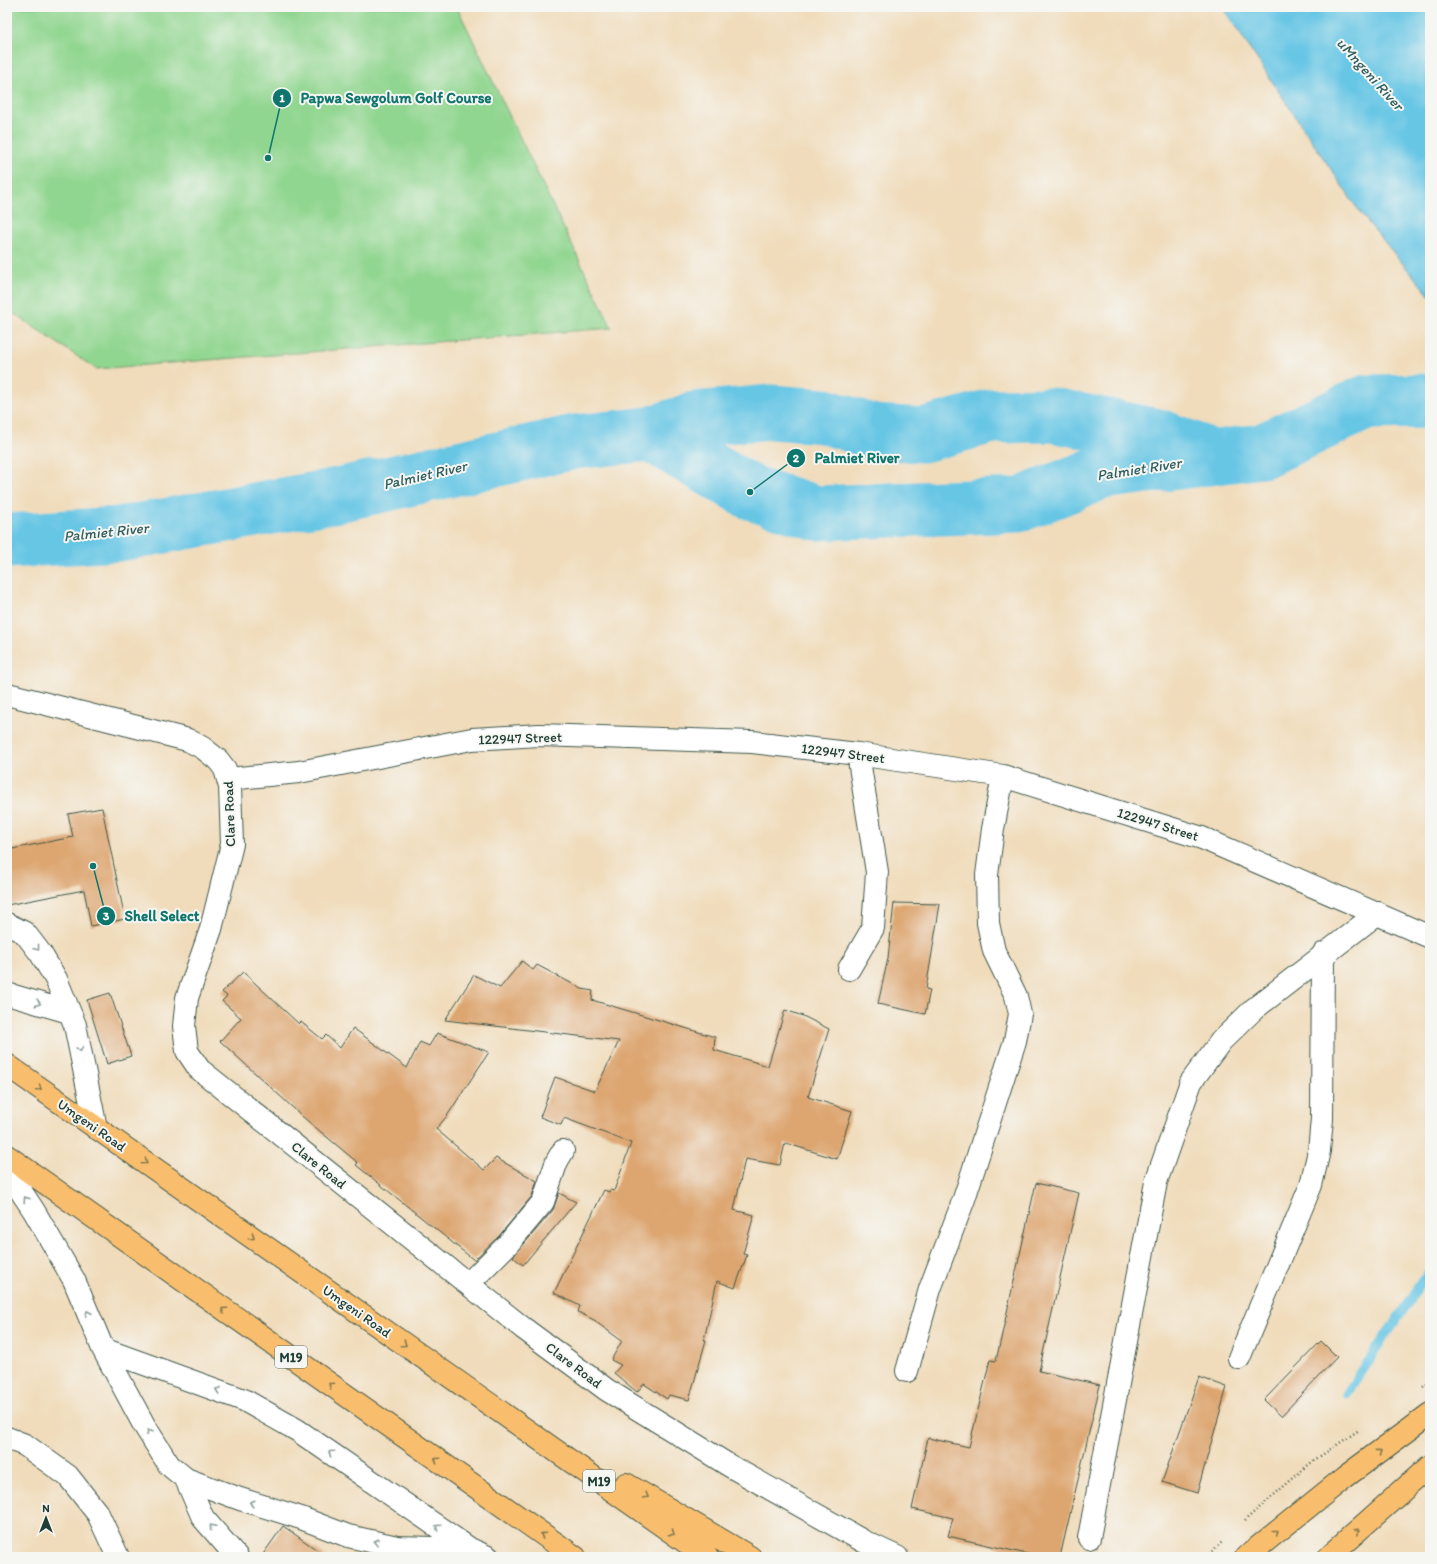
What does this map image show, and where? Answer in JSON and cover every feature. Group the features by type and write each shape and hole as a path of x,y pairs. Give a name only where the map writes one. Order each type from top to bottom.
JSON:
{"highway":[{"name":"Umgeni Road","path":"7,1065 707,1557"},
{"name":"M19","path":"7,1156 575,1557"},
{"path":"492,1406 750,1557"},
{"path":"1246,1557 1345,1477 1430,1414"},
{"path":"1328,1557 1430,1466"}],"street":[{"name":"Clare Road","path":"7,694 188,740 203,748 218,760 225,769 229,779 232,844 211,929 187,998 184,1026 187,1051 199,1068 523,1328 607,1390 730,1466 863,1541 897,1557"},
{"name":"122947 Street","path":"229,779 299,772 472,739 539,735 752,742 858,754 1003,776 1202,838 1378,913 1430,937"},
{"path":"849,969 873,928 877,872 858,754"},
{"path":"907,1371 930,1289 964,1199 1015,1041 1020,1014 1016,996 994,951 988,924 987,875 993,829 1003,776"},
{"path":"1090,1538 1156,1182 1191,1082 1221,1041 1248,1014 1323,954 1378,913"},
{"path":"7,924 25,933 41,954 56,979 75,1025 96,1128"},
{"path":"1238,1358 1311,1185 1319,1151 1322,1119 1323,954"},
{"path":"7,994 69,1012"},
{"path":"468,1284 508,1244 543,1202 563,1151"},
{"path":"7,1170 34,1212 74,1280 103,1349 144,1425 169,1464 186,1479 240,1499 301,1518 348,1536 426,1553 479,1553"},
{"path":"103,1349 244,1400 297,1430 479,1553"},
{"path":"7,1438 26,1445 68,1476 98,1514 118,1557"},
{"path":"186,1479 203,1518 237,1557"}],"green space":[{"path":"7,7 457,7 612,328 96,369 7,309"}],"water":[{"name":"uMngeni River","path":"1222,7 1430,7 1430,296 1361,214"}],"building":[{"path":"102,808 125,919 91,926 84,890 7,905 7,850 73,837 68,814"},
{"path":"894,903 940,904 926,989 930,990 925,1014 878,1004 888,958"},
{"path":"522,961 533,970 537,965 582,989 593,991 592,1000 715,1037 714,1050 768,1066 785,1010 803,1016 829,1029 808,1097 852,1111 837,1159 785,1143 780,1165 745,1159 734,1210 754,1215 743,1254 747,1255 735,1288 717,1281 704,1340 706,1340 689,1400 669,1395 667,1399 644,1384 637,1392 614,1373 621,1365 611,1360 622,1341 596,1321 578,1312 580,1306 554,1293 604,1190 609,1192 610,1190 614,1191 631,1143 564,1118 561,1125 540,1117 555,1077 595,1091 619,1041 445,1020 474,975 500,988"},
{"path":"243,972 299,1024 301,1022 322,1039 326,1035 340,1048 353,1028 407,1068 420,1042 429,1046 437,1033 489,1052 447,1116 436,1129 484,1170 496,1158 537,1181 532,1196 499,1236 474,1260 356,1165 358,1163 303,1117 220,1041 241,1018 222,1001 227,996 222,992"},
{"path":"110,993 131,1056 107,1064 87,1000"},
{"path":"1036,1183 1079,1193 1039,1371 1100,1385 1060,1557 1040,1557 948,1536 953,1518 912,1509 928,1438 969,1447 990,1360 996,1361"},
{"path":"559,1193 576,1202 523,1265 513,1257 553,1210"},
{"path":"1321,1341 1337,1357 1281,1416 1264,1400"},
{"path":"1199,1377 1227,1387 1197,1493 1162,1482"},
{"path":"283,1526 327,1557 261,1557"}],"waterway":[{"name":"Palmiet River","path":"7,541 119,534 333,496 574,442 650,434 750,492 817,513 1019,505 1102,472 1262,451 1367,402 1430,401"},
{"path":"650,434 695,419 771,412 824,416 873,432 923,435 992,416 1052,415 1158,436 1200,452"},
{"path":"1346,1394 1430,1270"}],"place":[{"name":"Papwa Sewgolum Golf Course","path":"268,158"},
{"name":"Palmiet River","path":"750,492"},
{"name":"Shell Select","path":"93,866"}]}
